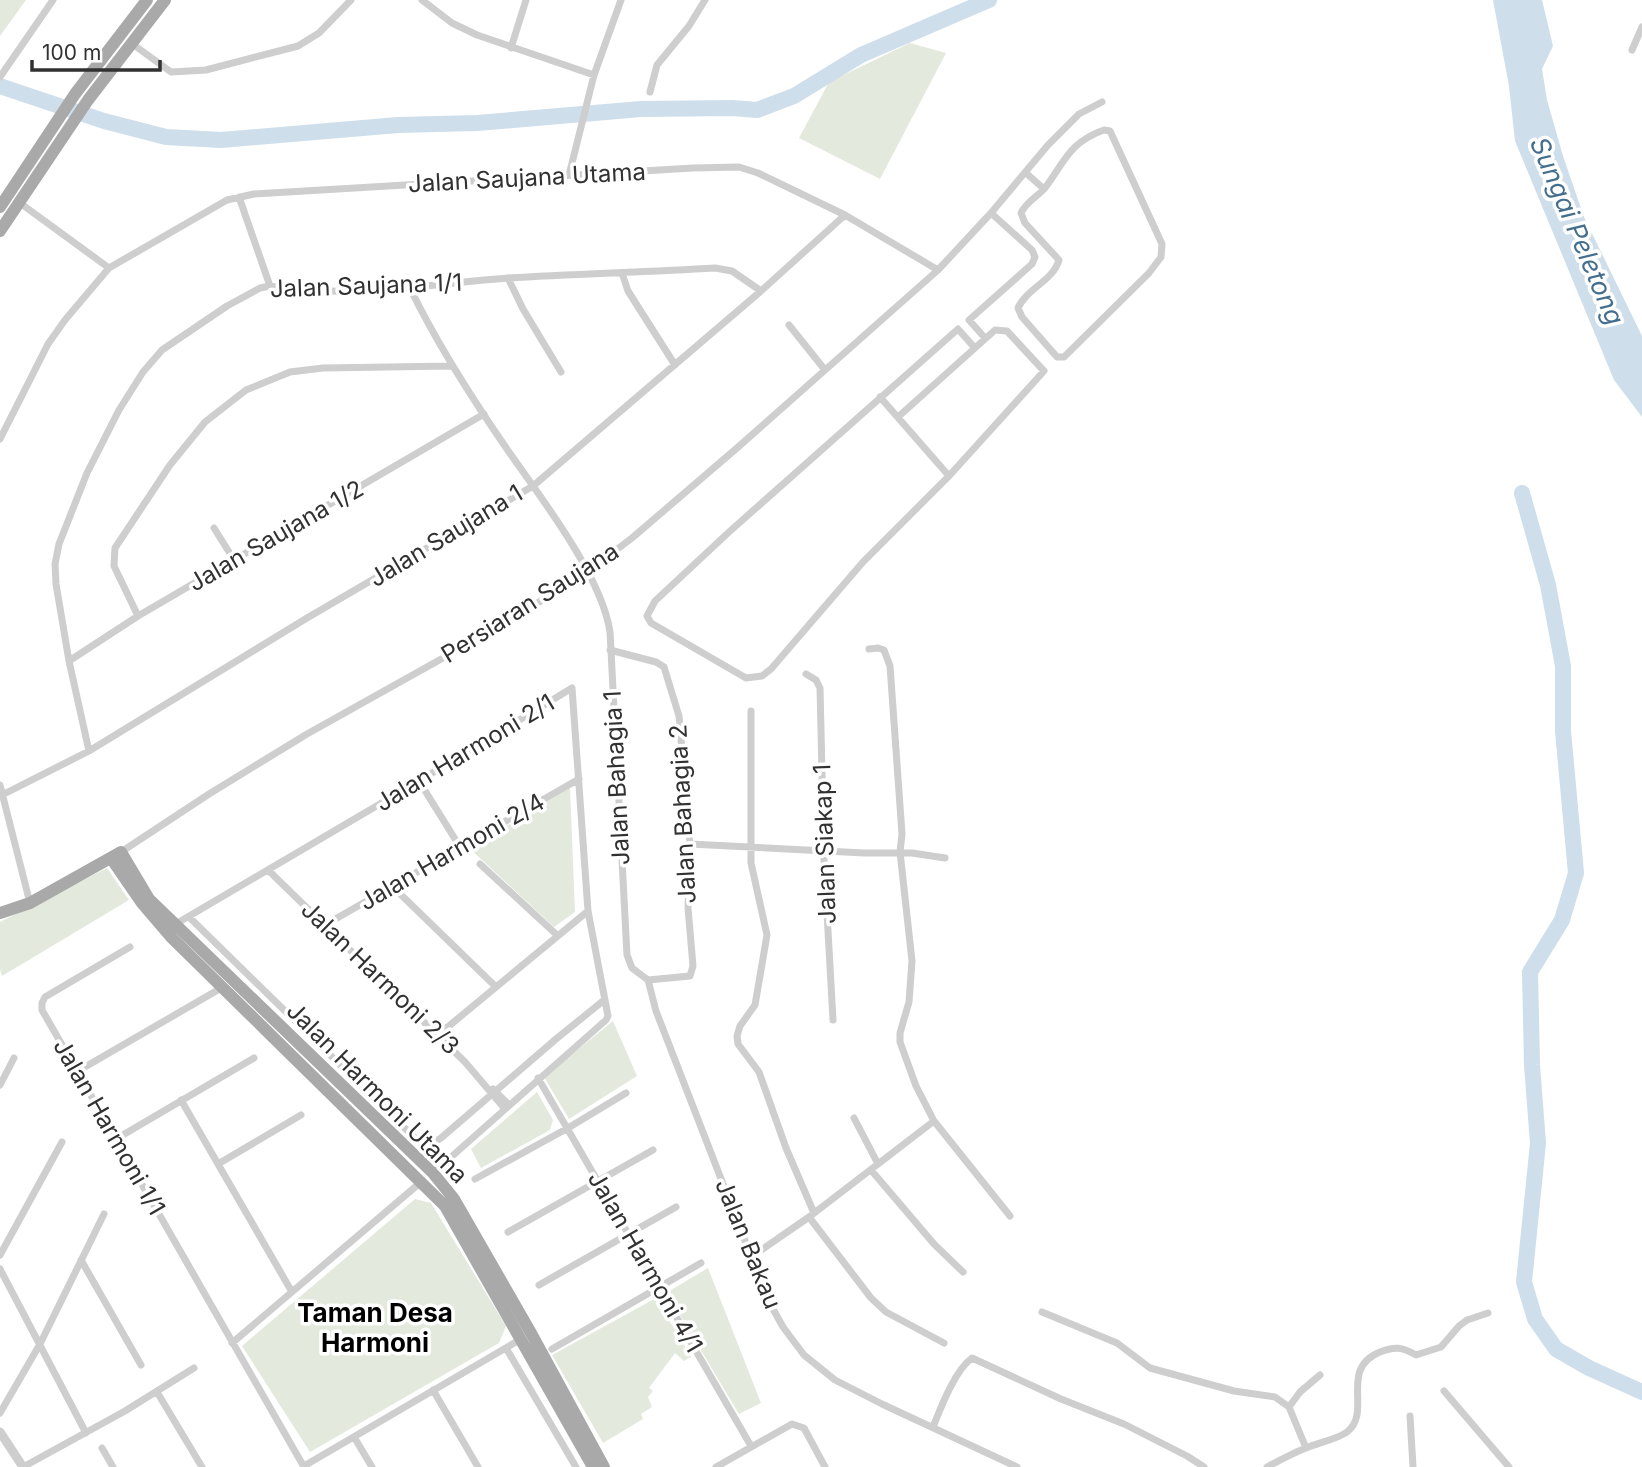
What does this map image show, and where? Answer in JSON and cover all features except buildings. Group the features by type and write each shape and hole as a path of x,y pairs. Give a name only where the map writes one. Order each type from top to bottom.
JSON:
{"main road":[{"path":"0,207 75,94 147,0"},
{"path":"0,231 88,100 165,0"},
{"path":"112,45 120,41 131,43"},
{"path":"0,913 30,902 116,855"},
{"name":"Jalan Harmoni Utama","path":"116,855 142,903 433,1173 454,1199 593,1467"},
{"name":"Jalan Harmoni Utama","path":"170,928 223,986 445,1206 604,1467"}],"street":[{"path":"1,76 53,0"},
{"path":"131,43 172,72 206,70 298,47 320,33 351,0"},
{"path":"422,0 456,25 511,48 594,75"},
{"path":"511,48 526,0"},
{"path":"569,175 583,110 621,0"},
{"path":"650,92 657,65 689,26 705,0"},
{"path":"1632,50 1642,27"},
{"name":"Persiaran Saujana","path":"116,855 307,734 502,625 587,572 632,538 938,270 991,214 1048,145 1079,114 1102,102"},
{"path":"1110,131 1162,244 1161,257 1149,273 1064,357 1057,357 1018,308 1021,300 1057,269 1059,260 1022,218 1024,206 1044,189 1070,151 1097,132 1110,131"},
{"name":"Jalan Saujana Utama","path":"0,439 48,344 109,268 227,200 254,194 739,167 758,173 938,270"},
{"path":"1026,173 1044,189"},
{"path":"239,197 270,286"},
{"path":"20,202 109,268"},
{"path":"985,338 969,320 1032,264 1035,257 1032,250 991,214"},
{"name":"Jalan Saujana 1","path":"2,794 89,751 533,485 675,365 756,288 841,219"},
{"name":"Jalan Saujana 1/1","path":"89,751 55,584 55,564 59,544 87,473 119,410 143,372 162,350 227,306 260,288 270,286 342,290 410,288 508,278 725,269 756,288"},
{"path":"622,274 628,291 675,365"},
{"path":"508,278 523,309 561,372"},
{"name":"Jalan Bahagia 1","path":"410,288 452,366 533,485 587,572 606,613 610,632 627,955 632,968 648,980"},
{"path":"789,325 825,370"},
{"path":"898,417 995,330 1007,331 1044,371 948,476 863,562 762,676 746,678 651,623 647,616 655,601 958,329 974,347"},
{"path":"138,616 114,566 115,548 170,465 205,422 246,390 290,372 323,368 452,366"},
{"path":"880,397 948,476"},
{"name":"Jalan Saujana 1/2","path":"69,661 138,616 484,414"},
{"path":"214,527 234,560"},
{"path":"869,649 884,650 890,666 900,790 900,860 912,961 909,1002 900,1042 916,1086 937,1126 1010,1216"},
{"name":"Jalan Bahagia 2","path":"610,650 656,662 666,670 679,716 683,747 690,844 688,908 693,965 690,976 648,980"},
{"name":"Jalan Siakap 1","path":"806,674 816,680 820,688 824,851 833,1020"},
{"name":"Jalan Harmoni 2/1","path":"170,928 572,688 588,911 604,1001"},
{"path":"751,711 753,875 768,935 755,1005 747,1014 737,1036 738,1044 760,1072 812,1218 871,1298 886,1312 944,1343"},
{"name":"Jalan Harmoni 2/4","path":"325,925 579,779"},
{"path":"419,781 460,847"},
{"path":"0,785 30,902"},
{"path":"690,844 824,851 900,860 945,858"},
{"path":"480,864 558,936"},
{"name":"Jalan Harmoni 2/3","path":"268,870 438,1035 507,1107"},
{"path":"392,886 496,987"},
{"path":"438,1035 588,911"},
{"path":"189,917 417,1140 430,1143 436,1142 492,1091 604,1001 608,1016 606,1020 433,1173"},
{"name":"Jalan Harmoni 1/1","path":"131,947 45,997 42,1010 304,1467"},
{"name":"Jalan Bakau","path":"648,980 656,1012 751,1257 768,1300 783,1327 804,1354 835,1380 1017,1467"},
{"path":"78,1070 223,986"},
{"path":"0,1085 14,1058"},
{"path":"116,1139 254,1058"},
{"name":"Jalan Harmoni 4/1","path":"538,1079 751,1446"},
{"path":"475,1179 626,1093"},
{"path":"181,1100 292,1292"},
{"path":"218,1164 301,1115"},
{"path":"854,1118 878,1164"},
{"path":"751,1257 812,1218 873,1173 878,1164 937,1126"},
{"path":"0,1255 62,1142"},
{"path":"508,1232 653,1150"},
{"path":"873,1173 933,1244 962,1272"},
{"path":"232,1343 421,1182"},
{"path":"539,1285 676,1207"},
{"path":"0,1413 40,1344 103,1214"},
{"path":"81,1260 141,1365"},
{"path":"552,1349 701,1263"},
{"path":"0,1269 86,1433"},
{"path":"1042,1312 1118,1343 1150,1368 1234,1391 1275,1397 1289,1407 1306,1448"},
{"path":"1267,1467 1349,1431 1354,1423 1359,1373 1369,1356 1391,1347 1398,1347 1416,1355 1441,1347 1467,1320 1488,1313"},
{"path":"304,1467 526,1336"},
{"path":"506,1348 576,1467"},
{"path":"931,1426 949,1391 965,1365 972,1359 1124,1424 1187,1455 1204,1467"},
{"path":"0,1432 23,1467 157,1392 194,1368"},
{"path":"1289,1407 1300,1392 1320,1376"},
{"path":"433,1391 478,1467"},
{"path":"1444,1391 1509,1467"},
{"path":"157,1392 201,1467"},
{"path":"1410,1416 1413,1467"},
{"path":"716,1467 792,1424 804,1428 825,1467"},
{"path":"354,1437 372,1467"},
{"path":"102,1448 113,1467"},
{"path":"317,1458 322,1467"}],"shaded area":[{"path":"0,0 26,0 0,36"},
{"path":"910,43 946,53 880,179 799,138 829,82"},
{"path":"570,788 575,912 554,927 469,848"},
{"path":"107,868 129,900 2,976 0,922"},
{"path":"613,1021 637,1076 569,1119 544,1077"},
{"path":"537,1092 553,1120 550,1130 481,1168 471,1149"},
{"path":"415,1199 431,1203 506,1326 499,1343 310,1452 242,1346"},
{"path":"708,1268 761,1403 739,1414 669,1297 671,1290"},
{"path":"656,1298 691,1357 684,1361 675,1353 649,1388 653,1391 648,1397 652,1407 641,1414 643,1419 603,1443 552,1355"}],"water":[{"name":"Sungai Peletong","path":"1493,0 1542,0 1553,46 1542,69 1547,100 1563,156 1584,217 1642,336 1642,417 1614,380 1515,141 1509,86"}],"waterway":[{"path":"0,86 104,121 166,137 221,140 641,109 757,110 794,96 861,55 989,0"},
{"path":"1522,493 1548,585 1563,666 1563,731 1576,873 1562,920 1530,972 1532,1065 1538,1143 1524,1282 1535,1319 1556,1349 1589,1368 1642,1392"}],"district":[{"name":"Taman Desa Harmoni","path":"375,1328"}]}
